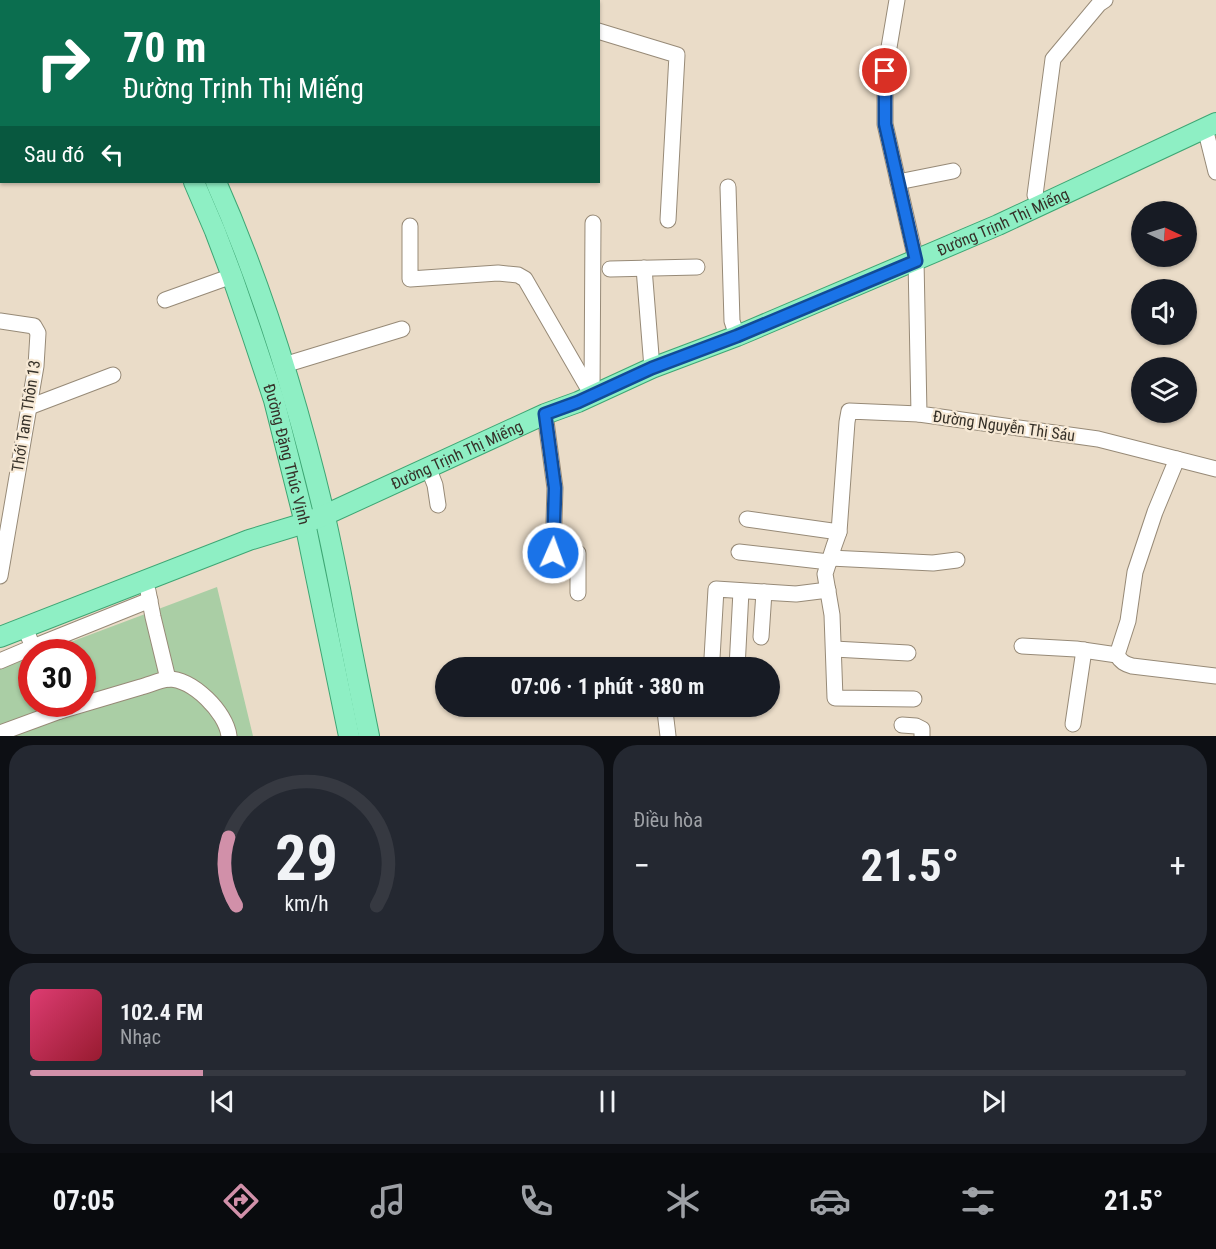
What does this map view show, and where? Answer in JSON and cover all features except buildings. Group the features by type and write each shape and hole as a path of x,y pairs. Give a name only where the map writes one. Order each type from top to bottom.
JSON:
{"main road":[{"name":"Đường Trịnh Thị Miếng","path":"305,523 652,368 737,336 916,261 1210,126"},
{"name":"Đường Đặng Thúc Vịnh","path":"194,183 232,276 274,400 305,523 347,734"},
{"name":"Đường Đặng Thúc Vịnh","path":"216,183 247,257 284,365 325,515 369,736"},
{"path":"0,637 249,540 305,523"}],"street":[{"name":"Đường Nguyễn Thị Sáu","path":"897,0 885,71 885,124 916,261 919,414 1098,439 1216,469"},
{"path":"1040,206 1035,195 1053,59 1105,0"},
{"path":"600,32 677,55 668,220"},
{"path":"1210,126 1216,172"},
{"path":"898,182 953,171"},
{"path":"728,187 732,321 737,336"},
{"path":"592,395 593,223"},
{"path":"411,226 410,279 498,273 518,274 525,279 592,395"},
{"path":"610,269 697,267"},
{"path":"644,268 652,368"},
{"path":"165,300 232,276"},
{"name":"Thới Tam Thôn 13","path":"0,321 34,326 38,333 36,366 29,407 3,533 0,576"},
{"path":"284,365 402,329"},
{"path":"29,407 113,375"},
{"path":"914,699 836,698 832,615 825,574 839,532 849,411 919,414"},
{"path":"545,414 555,488 553,553 578,553 578,593"},
{"path":"1177,459 1155,513 1135,572 1128,621 1117,655 1125,664 1132,666 1216,676"},
{"path":"428,468 435,485 438,505"},
{"path":"747,519 839,532"},
{"path":"739,552 829,560 933,563 957,560"},
{"path":"147,579 168,679"},
{"path":"712,657 716,590 796,594 828,590"},
{"path":"738,657 741,591"},
{"path":"761,637 764,592"},
{"path":"60,639 150,600"},
{"path":"25,628 30,639"},
{"path":"1022,646 1084,650 1117,655"},
{"path":"834,649 908,653"},
{"path":"1073,724 1084,650"},
{"path":"0,661 18,655"},
{"path":"96,697 168,679 187,684 202,693 218,709 229,736"},
{"path":"0,733 36,717"},
{"path":"666,717 668,736"},
{"path":"902,725 922,729 922,736"}],"green space":[{"path":"217,587 253,736 0,736 0,669 18,662 18,717 96,717 96,639 79,639"}],"route":[{"path":"553,553 555,488 545,414 916,261 885,124 885,71"}]}
